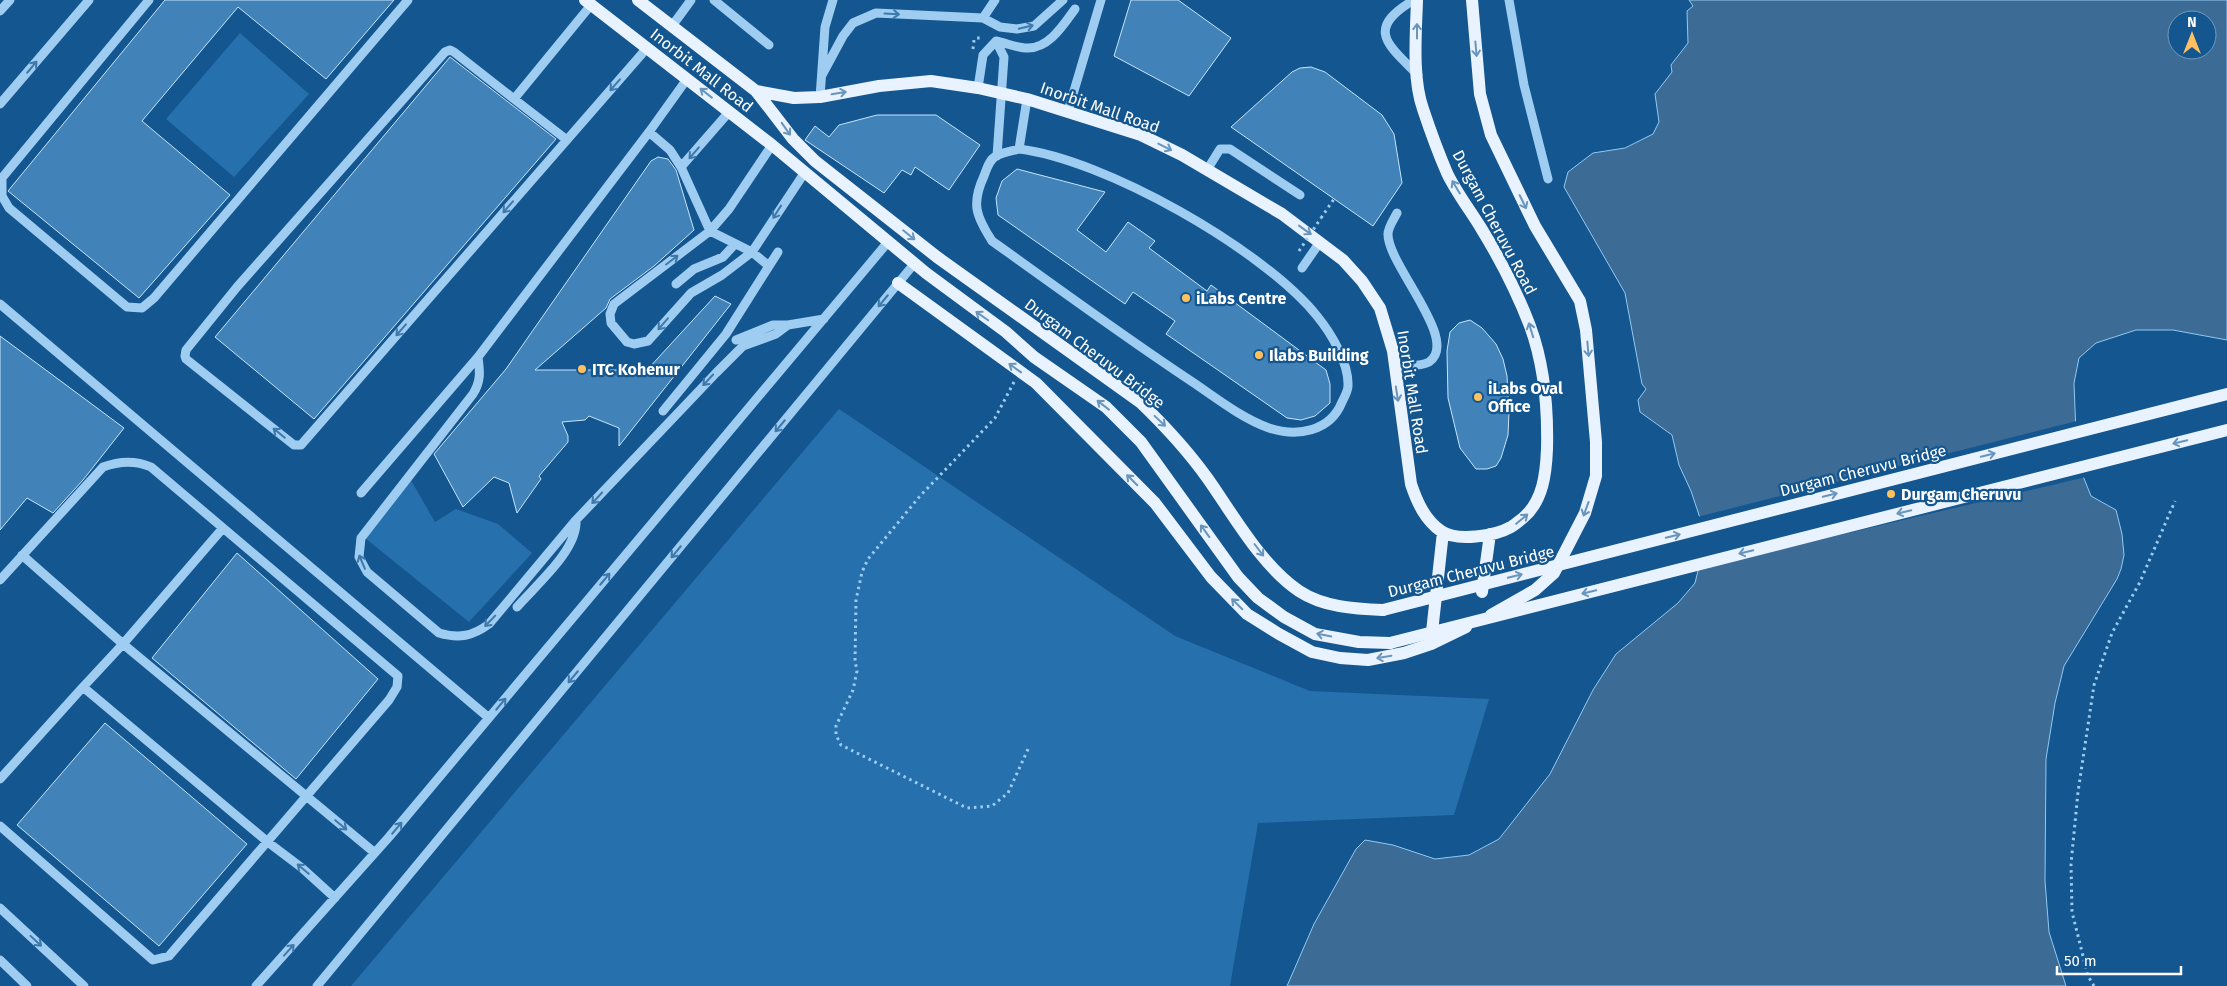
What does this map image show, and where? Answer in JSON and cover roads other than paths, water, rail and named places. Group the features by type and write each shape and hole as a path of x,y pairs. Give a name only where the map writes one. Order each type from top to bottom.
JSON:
{"main road":[{"name":"Inorbit Mall Road","path":"638,0 756,91 794,98 820,97 879,86 932,81 978,88 1026,99 1141,135 1207,170 1282,214 1343,260 1362,281 1380,308 1393,351 1411,484 1417,502 1429,520 1443,532"},
{"name":"Durgam Cheruvu Road","path":"1416,0 1420,102 1448,174 1492,246 1513,287 1530,327 1541,369 1546,407 1546,471 1540,495 1529,512 1511,527 1490,534 1463,536 1443,532"},
{"name":"Durgam Cheruvu Road","path":"1431,644 1498,612 1535,590 1554,573 1585,514 1596,476 1596,442 1587,339 1580,301 1535,226 1491,135 1480,94 1472,0"},
{"name":"Inorbit Mall Road","path":"588,2 772,145 888,242"},
{"name":"Durgam Cheruvu Bridge","path":"756,91 793,139 815,161 937,257 1140,402 1168,428 1207,477 1274,569 1300,591 1329,604 1357,609 1383,610 2227,394"},
{"path":"888,242 1034,357 1106,407 1141,442 1238,577 1258,598 1284,617 1315,634 1360,642 1390,643 2227,430"},
{"path":"898,283 1036,382 1155,503 1210,577 1247,614 1312,652 1340,658 1368,660 1404,654 1431,644 1443,532"},
{"path":"1482,592 1490,534"}],"street":[{"path":"0,11 10,0"},
{"path":"0,104 89,0"},
{"path":"149,0 2,178 2,196 10,208 127,307 142,308 160,290 408,0"},
{"path":"672,26 691,0"},
{"path":"820,97 825,27 833,0"},
{"path":"984,18 995,0"},
{"path":"822,75 848,30 859,20 876,13 984,18 1000,27 1017,29 1034,26 1061,0"},
{"path":"1068,111 1101,0"},
{"path":"1416,0 1391,16 1386,24 1385,34 1391,48 1418,75"},
{"path":"1509,0 1524,85 1548,179"},
{"path":"718,1 769,45"},
{"path":"514,99 588,2"},
{"path":"996,41 1028,48 1042,45 1058,31 1075,9"},
{"path":"978,88 983,55 996,41"},
{"path":"996,41 1004,57 997,156"},
{"path":"567,140 454,52 450,50 445,52 237,286 186,350 184,356 294,445 301,445 567,140 647,48"},
{"path":"361,492 478,357 687,79"},
{"path":"1019,149 1026,99"},
{"path":"681,168 729,112"},
{"path":"649,132 670,150 681,168 710,231 752,252 769,266"},
{"path":"772,145 729,209 710,231 614,304 610,314 611,323 627,342 643,344 648,341 691,293 722,275 752,252 805,172"},
{"path":"1019,149 1042,152 1071,160 1179,211 1251,258 1291,289 1318,316 1341,353 1348,387 1339,409 1322,427 1306,433 1286,432 1268,428 1242,414 1177,372 992,241 980,222 976,207 977,191 990,160 1019,149"},
{"path":"1207,170 1220,149 1230,149 1300,196"},
{"path":"1395,366 1427,363 1435,357 1438,344 1436,332 1429,317 1390,249 1388,232 1397,213"},
{"path":"256,986 375,853 888,242"},
{"path":"1302,268 1320,242"},
{"path":"676,284 694,269 723,257 735,244"},
{"path":"664,411 726,334 778,252"},
{"path":"317,986 914,264"},
{"path":"0,304 489,718"},
{"path":"478,357 479,384 361,538 359,557 367,572 439,633 449,636 464,636 478,632 489,624 576,520 716,373 740,343 776,334 788,325 824,319"},
{"path":"726,334 740,343"},
{"path":"0,580 103,467 115,462 140,463 151,467 398,676 397,687 389,700 169,956 153,960 2,830"},
{"path":"517,607 567,550 576,534 576,520"},
{"path":"0,779 123,644 223,528"},
{"path":"22,555 123,644 375,853"},
{"path":"83,687 268,843 302,868 335,898"},
{"path":"0,908 84,986"},
{"path":"0,960 27,986"}],"place":[{"name":"iLabs Centre","path":"1186,298"},
{"name":"Ilabs Building","path":"1259,355"},
{"name":"ITC Kohenur","path":"582,369"},
{"name":"iLabs Oval Office","path":"1478,397"},
{"name":"Durgam Cheruvu","path":"1891,494"}]}
